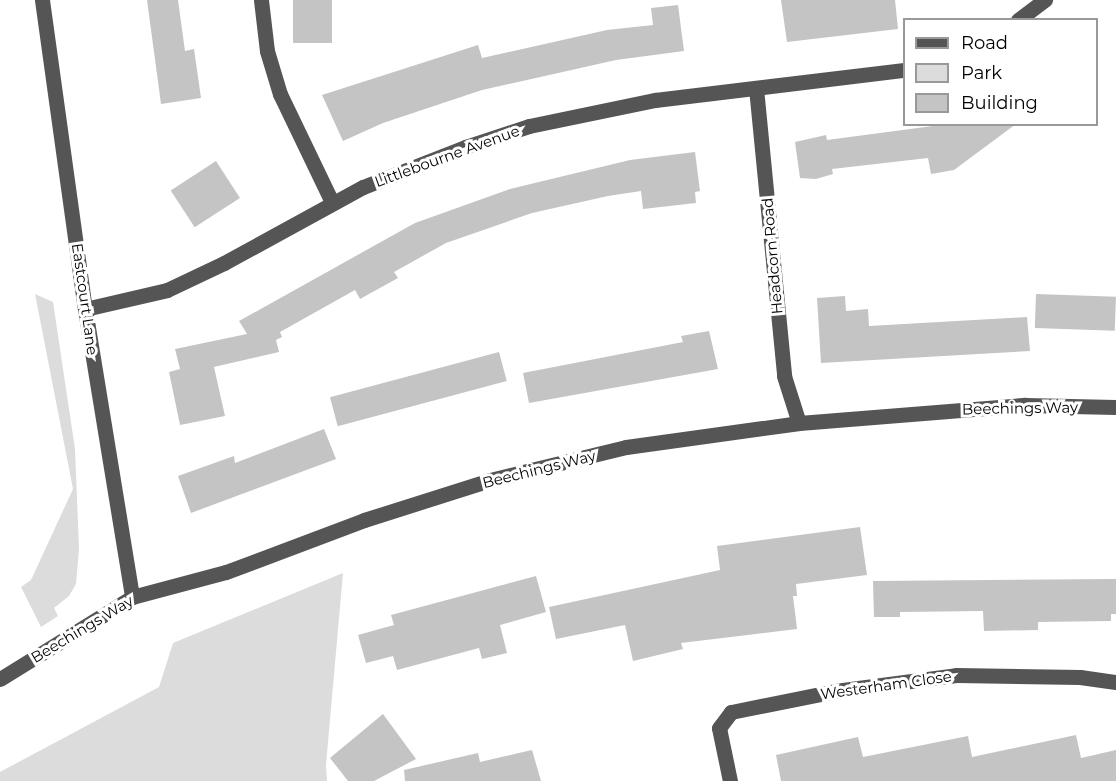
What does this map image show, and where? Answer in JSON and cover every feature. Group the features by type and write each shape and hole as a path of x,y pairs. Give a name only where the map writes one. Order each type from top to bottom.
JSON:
{"street":[{"name":"Eastcourt Lane","path":"42,0 85,309 132,597"},
{"path":"261,0 267,51 277,87 332,202"},
{"path":"1021,18 1045,0"},
{"name":"Littlebourne Avenue","path":"85,309 173,287 224,263 332,202 413,167 529,126 655,100 903,70"},
{"name":"Headcorn Road","path":"756,88 784,376 799,423"},
{"name":"Beechings Way","path":"0,679 132,597 226,572 364,520 490,480 626,447 799,423 1025,405 1116,407"},
{"name":"Westerham Close","path":"730,781 719,728 731,712 835,691 956,675 1080,677 1116,682"}],"green space":[{"path":"35,294 53,302 75,449 79,549 76,584 69,596 54,608 58,616 41,627 21,587 31,580 73,489"},
{"path":"343,573 326,765 327,781 0,781 0,772 159,687 173,643"}],"building":[{"path":"147,0 178,0 185,51 194,49 201,98 161,104"},
{"path":"293,0 332,0 332,43 293,43"},
{"path":"781,0 895,0 898,29 787,42"},
{"path":"678,5 684,51 616,60 482,90 383,123 343,141 322,95 478,45 482,58 607,30 653,25 651,8"},
{"path":"933,126 1013,126 954,170 931,174 928,158 832,169 833,174 816,179 800,178 795,142 826,135 827,140"},
{"path":"695,152 700,191 695,192 696,203 643,209 641,191 608,196 532,213 446,243 394,272 398,278 360,299 355,290 280,332 282,337 276,340 279,352 214,367 225,416 180,425 169,372 180,369 175,349 247,334 239,321 415,223 510,189 630,160"},
{"path":"216,161 240,198 195,227 171,190"},
{"path":"1036,294 1116,297 1115,331 1035,328"},
{"path":"845,296 846,311 868,309 869,326 1027,317 1030,351 821,363 817,298"},
{"path":"709,331 718,369 529,403 523,373 683,342 681,336"},
{"path":"499,352 507,381 338,426 330,397"},
{"path":"324,429 336,459 191,513 178,476 234,456 235,463"},
{"path":"860,527 867,575 796,584 797,596 793,596 797,629 681,643 683,649 633,661 625,625 556,639 549,607 720,570 717,546"},
{"path":"536,576 546,612 500,625 507,653 482,659 479,648 397,670 393,656 366,663 358,635 394,625 391,615"},
{"path":"1116,579 1116,614 1111,614 1111,621 1038,622 1038,630 984,631 983,611 900,612 900,617 874,617 873,581"},
{"path":"383,714 416,759 374,781 348,781 330,758"},
{"path":"1076,735 1081,758 1116,750 1116,781 781,781 776,755 858,737 863,757 968,736 972,757"},
{"path":"532,750 541,781 405,781 404,770 478,753 480,762"}]}
